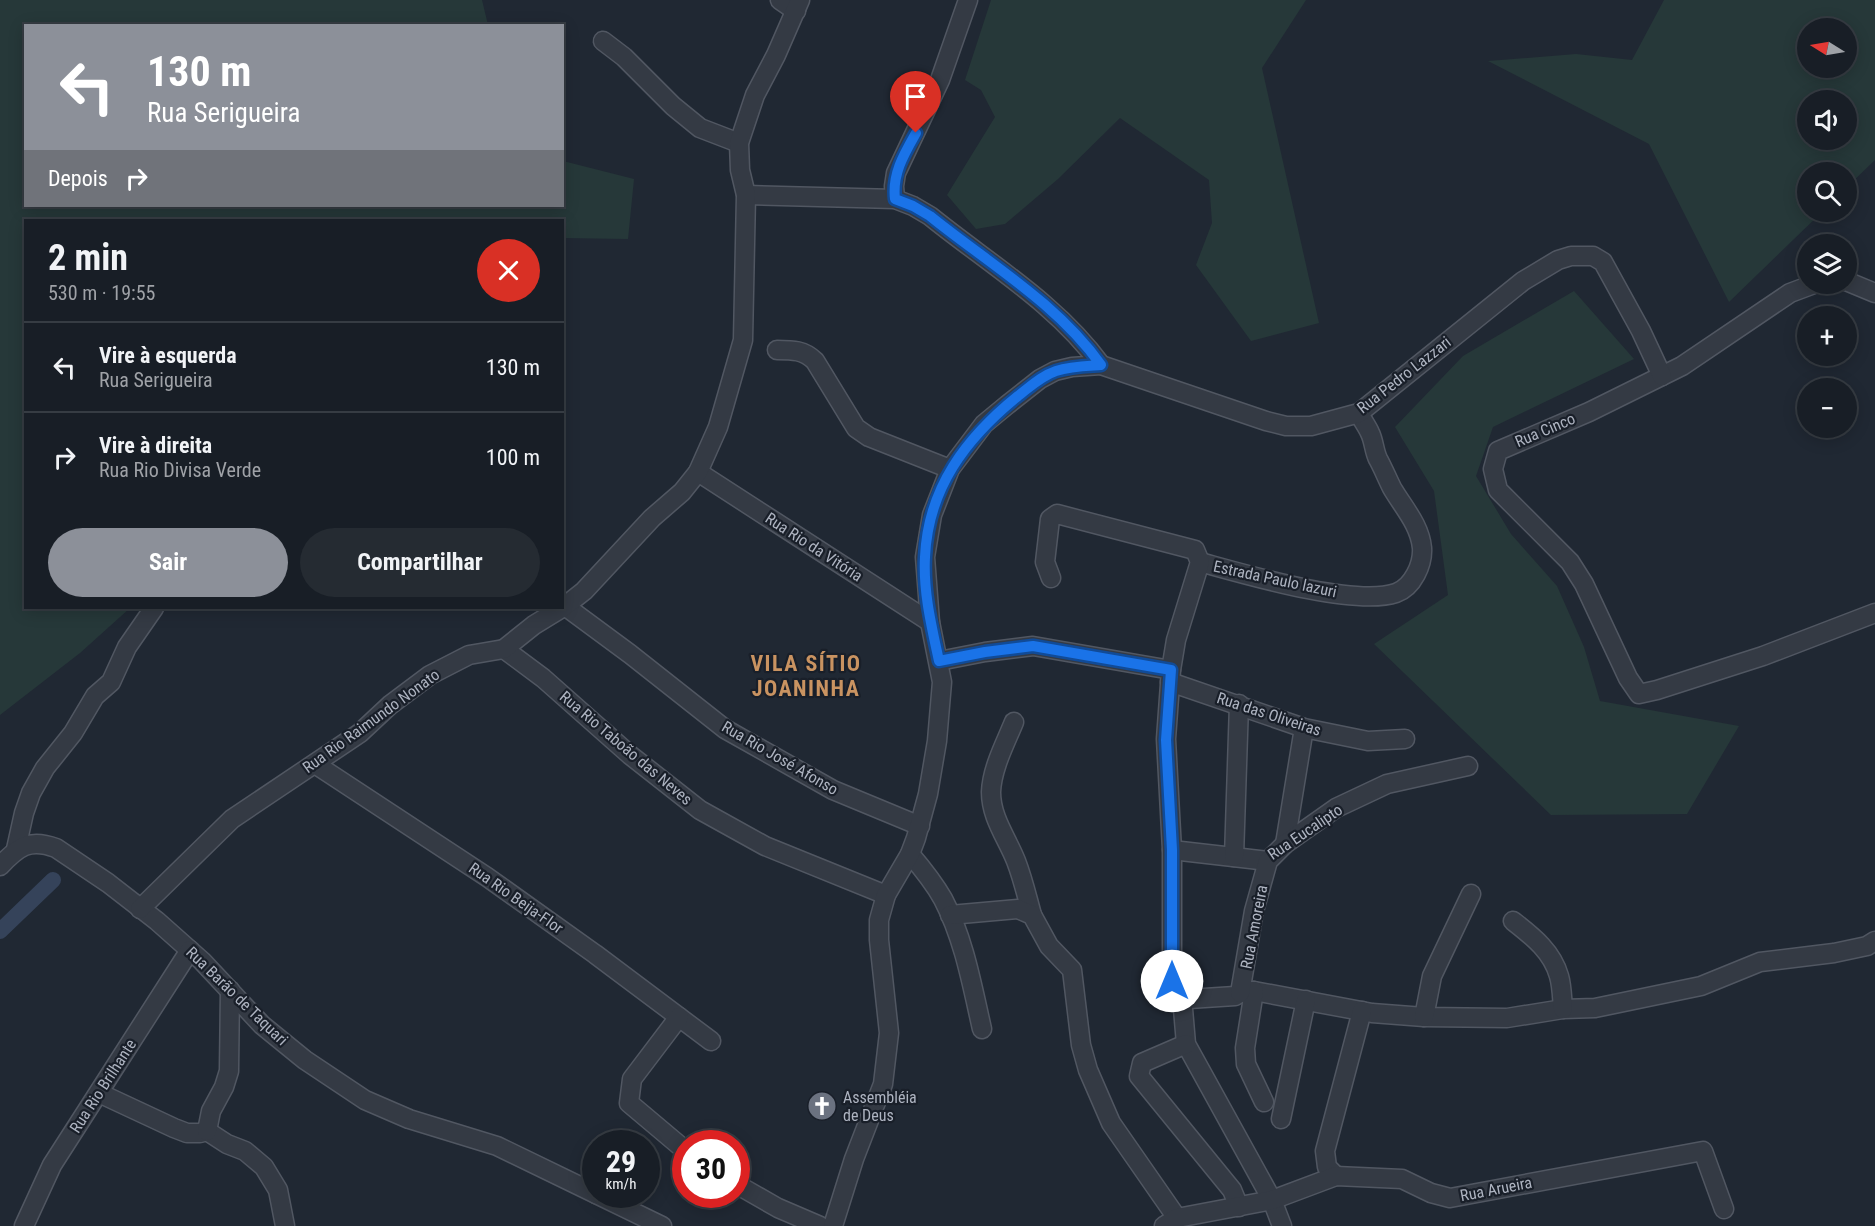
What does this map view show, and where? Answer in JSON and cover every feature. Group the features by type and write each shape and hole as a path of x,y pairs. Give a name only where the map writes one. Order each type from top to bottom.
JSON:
{"street":[{"path":"780,0 798,5"},
{"path":"895,199 896,173 940,80 968,0"},
{"name":"Rua Rio Raimundo Nonato","path":"565,606 584,591 652,518 682,492 698,472 718,426 743,340 746,195 740,170 739,143 755,96 798,5"},
{"path":"603,41 624,57 673,106 700,128 739,143"},
{"path":"746,195 895,199 913,206 930,216 1041,302 1091,350 1101,365 1055,371 1040,379 984,424 950,469 932,515 925,557 930,622 942,682 939,722 928,794 920,826 910,854 886,895 879,920 889,1033 885,1073 877,1101 844,1186 833,1226"},
{"name":"Rua Pedro Lazzari","path":"1101,365 1266,421 1286,426 1311,426 1359,413 1523,281 1558,260 1584,255 1593,256 1603,262 1631,311 1662,376"},
{"path":"1857,286 1875,293"},
{"name":"Rua Cinco","path":"1797,290 1682,366 1589,412 1498,451 1493,469 1498,490 1570,562 1584,584 1628,678 1640,694 1763,656 1875,613"},
{"path":"777,350 796,350 807,353 815,361 856,428 868,437 950,469"},
{"name":"Estrada Paulo lazuri","path":"1200,562 1302,588 1353,595 1378,596 1398,593 1412,582 1419,567 1422,549 1418,532 1392,488 1375,453 1371,434 1359,413"},
{"name":"Rua Rio da Vitória","path":"698,472 930,622"},
{"path":"1051,578 1046,562 1050,519 1057,514 1195,550 1200,562 1179,630 1170,676 1166,740 1172,850 1172,987 1182,997 1189,999 1226,997 1247,992 1362,1011 1424,1017 1507,1018 1563,1009 1595,1008 1701,986 1760,962 1834,953 1867,946 1875,941"},
{"name":"Rua Rio José Afonso","path":"565,606 725,729 833,789 920,826"},
{"path":"0,866 16,849 31,793 45,768 73,733 95,696 111,682 127,647 153,609"},
{"name":"Rua Rio Raimundo Nonato","path":"140,909 232,819 360,733 390,705 430,675 469,655 504,649 534,625 560,609"},
{"name":"Rua das Oliveiras","path":"939,661 1033,646 1170,676 1304,728 1368,741 1405,739"},
{"name":"Rua Rio Taboão das Neves","path":"504,649 543,678 630,755 700,810 765,846 886,895"},
{"path":"1234,857 1239,704"},
{"path":"1014,722 995,772 991,793 994,812 1016,860 1032,915 1049,946 1072,970 1081,1044 1088,1070 1111,1123 1172,1223"},
{"path":"1284,844 1304,728"},
{"name":"Rua Rio Beija-Flor","path":"315,764 487,877 711,1041"},
{"name":"Rua Eucalipto","path":"1172,850 1268,861 1284,844 1336,808 1387,784 1468,766"},
{"name":"Rua Barão de Taquari","path":"16,849 28,844 48,845 108,883 190,950 262,1025 306,1060 365,1100 409,1119 497,1146 582,1187"},
{"path":"910,854 938,892 950,915 967,963 982,1029"},
{"name":"Rua Amoreira","path":"1264,1102 1246,1065 1245,1048 1254,911 1268,861"},
{"path":"1424,1017 1432,976 1471,894"},
{"path":"950,915 1018,909 1032,915"},
{"path":"1513,921 1537,940 1551,959 1559,976 1563,1009"},
{"name":"Rua Rio Brilhante","path":"24,1226 52,1165 190,950"},
{"path":"207,1131 212,1111 229,1071 230,990"},
{"path":"1182,997 1186,1044 1272,1200 1282,1226"},
{"path":"1281,1119 1306,1000"},
{"path":"1336,1176 1327,1167 1325,1151 1362,1011"},
{"path":"672,1139 629,1103 632,1079 679,1017"},
{"path":"1186,1044 1142,1063 1139,1076 1232,1190 1230,1214"},
{"path":"99,1093 187,1133 207,1131 227,1144 244,1151 264,1167 278,1190 285,1226"},
{"name":"Rua Arueira","path":"1172,1223 1230,1214 1336,1176 1402,1179 1431,1193 1450,1198 1703,1151 1724,1209"},
{"path":"750,1192 778,1208 820,1226"},
{"name":"Rua Barão de Taquari","path":"625,1208 662,1226"}],"shaded area":[{"path":"0,0 482,0 488,24 24,24 24,207 564,207 564,161 634,179 628,239 564,238 564,219 24,219 24,609 129,609 80,653 0,715"},
{"path":"991,0 1306,0 1262,68 1319,323 1251,341 1196,265 1212,223 1209,180 1120,118 1058,179 1005,224 976,229 947,195 995,117 981,90 965,80"},
{"path":"1664,0 1875,0 1875,160 1857,177 1857,162 1797,162 1797,222 1812,222 1729,302 1649,144 1488,61 1576,54 1632,60"},
{"path":"1574,291 1634,359 1493,427 1476,476 1511,534 1557,586 1584,647 1600,701 1739,726 1687,814 1551,815 1374,644 1448,595 1434,491 1395,427 1463,356"}],"waterway":[{"path":"0,931 53,880"}],"place":[{"name":"Assembléia de Deus","path":"822,1106"}],"district":[{"name":"VILA SÍTIO JOANINHA","path":"806,676"}],"route":[{"path":"916,133 896,173 895,199 930,216 1041,302 1091,350 1101,365 1072,367 1055,371 1040,379 984,424 950,469 932,515 925,557 930,622 939,661 1033,646 1171,670 1166,740 1172,850 1172,981"}]}
